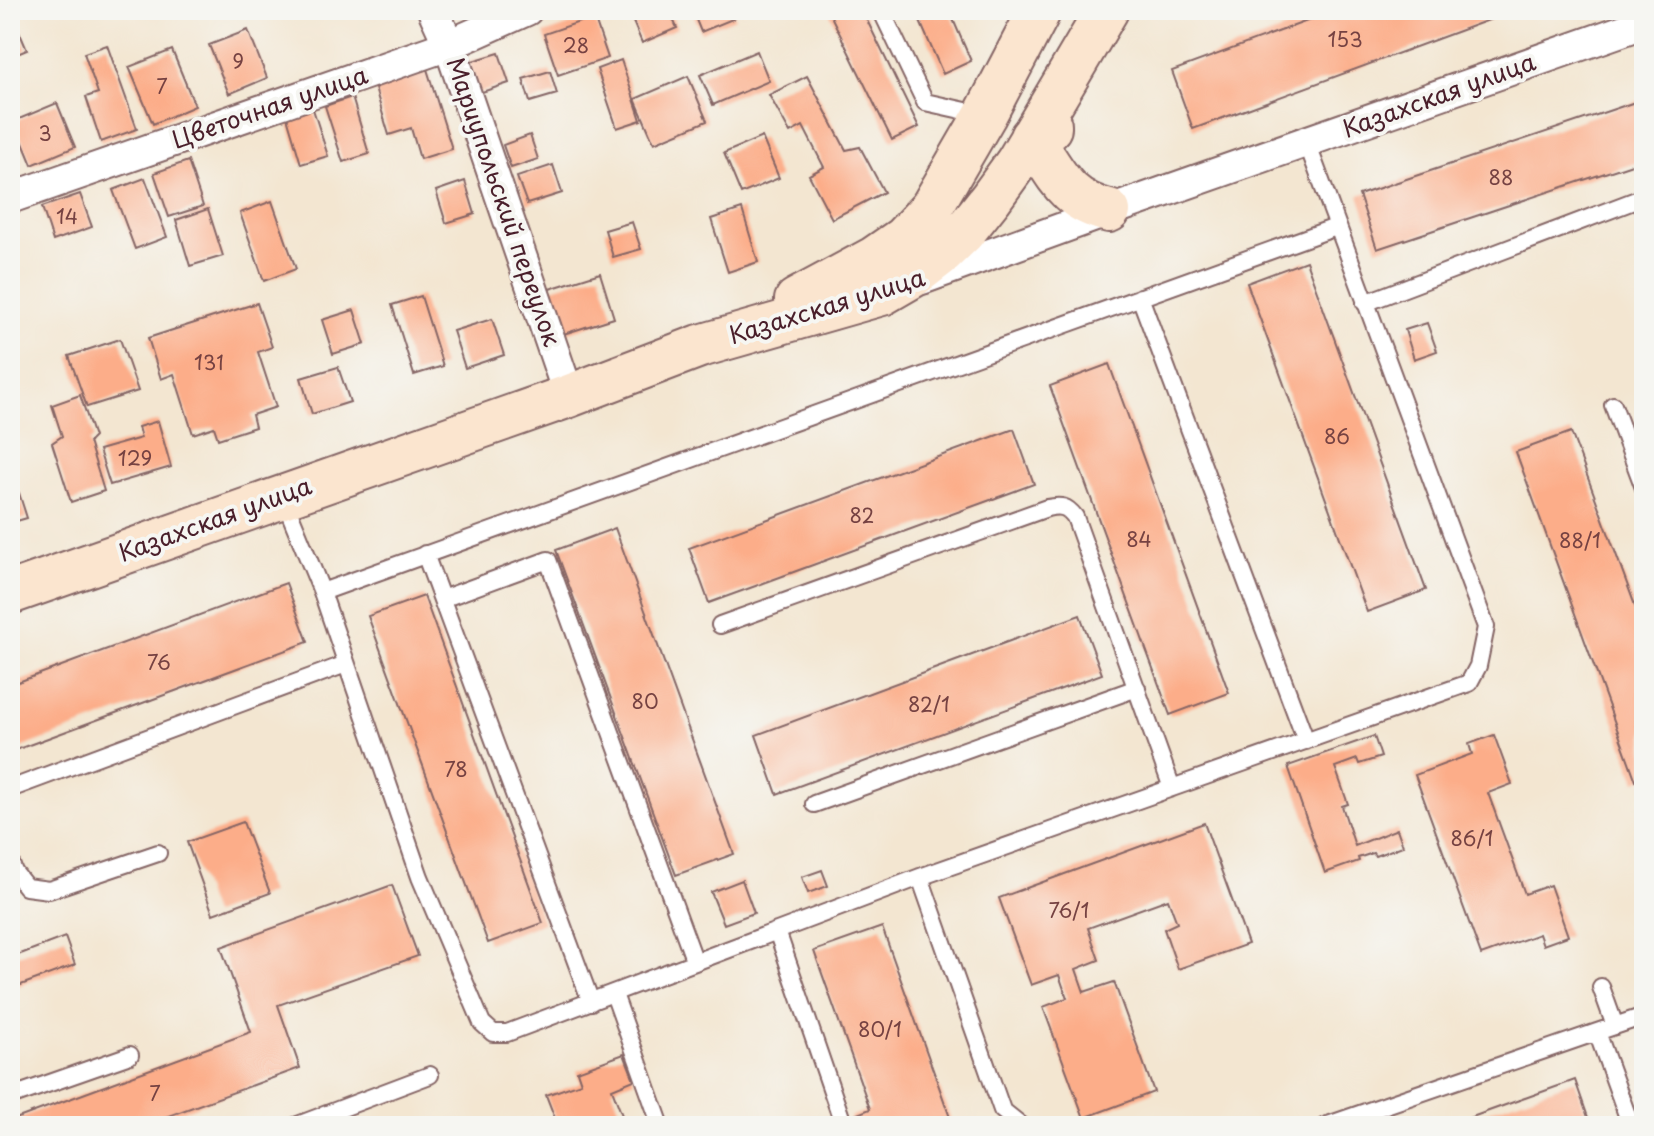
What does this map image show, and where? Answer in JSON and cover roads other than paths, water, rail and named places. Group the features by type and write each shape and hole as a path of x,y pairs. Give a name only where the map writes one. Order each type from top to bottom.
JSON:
{"main road":[{"path":"700,346 824,286 903,238 931,208 985,115 1040,10"},
{"path":"882,294 913,276 964,232 991,198 1042,120 1107,10"},
{"path":"1042,120 1073,197 1109,211"},
{"name":"Казахская улица","path":"10,593 569,396 700,346 882,294"}],"street":[{"name":"Мариупольский переулок","path":"433,10 449,45 569,396"},
{"name":"Цветочная улица","path":"10,198 449,45 527,10"},
{"name":"Казахская улица","path":"882,294 1644,23"}],"lane":[{"path":"881,10 925,102 985,115"},
{"path":"283,495 322,592 420,877 482,1023 493,1033 507,1033 920,877 1469,683 1478,666 1486,627 1307,143"},
{"path":"1365,303 1644,197"},
{"path":"322,592 1336,227"},
{"path":"1140,297 1306,741"},
{"path":"1613,405 1644,488"},
{"path":"720,625 1058,505 1068,508 1075,517 1172,788"},
{"path":"425,554 591,1002"},
{"path":"442,599 548,560 695,962"},
{"path":"10,789 346,664"},
{"path":"814,804 1137,688"},
{"path":"10,861 26,887 49,890 158,853"},
{"path":"920,877 1002,1110 1022,1126"},
{"path":"777,931 844,1126"},
{"path":"1601,987 1615,1026"},
{"path":"614,994 661,1126"},
{"path":"1325,1126 1644,1016"},
{"path":"1597,1032 1631,1126"},
{"path":"10,1097 130,1055"},
{"path":"295,1126 430,1075"}]}
